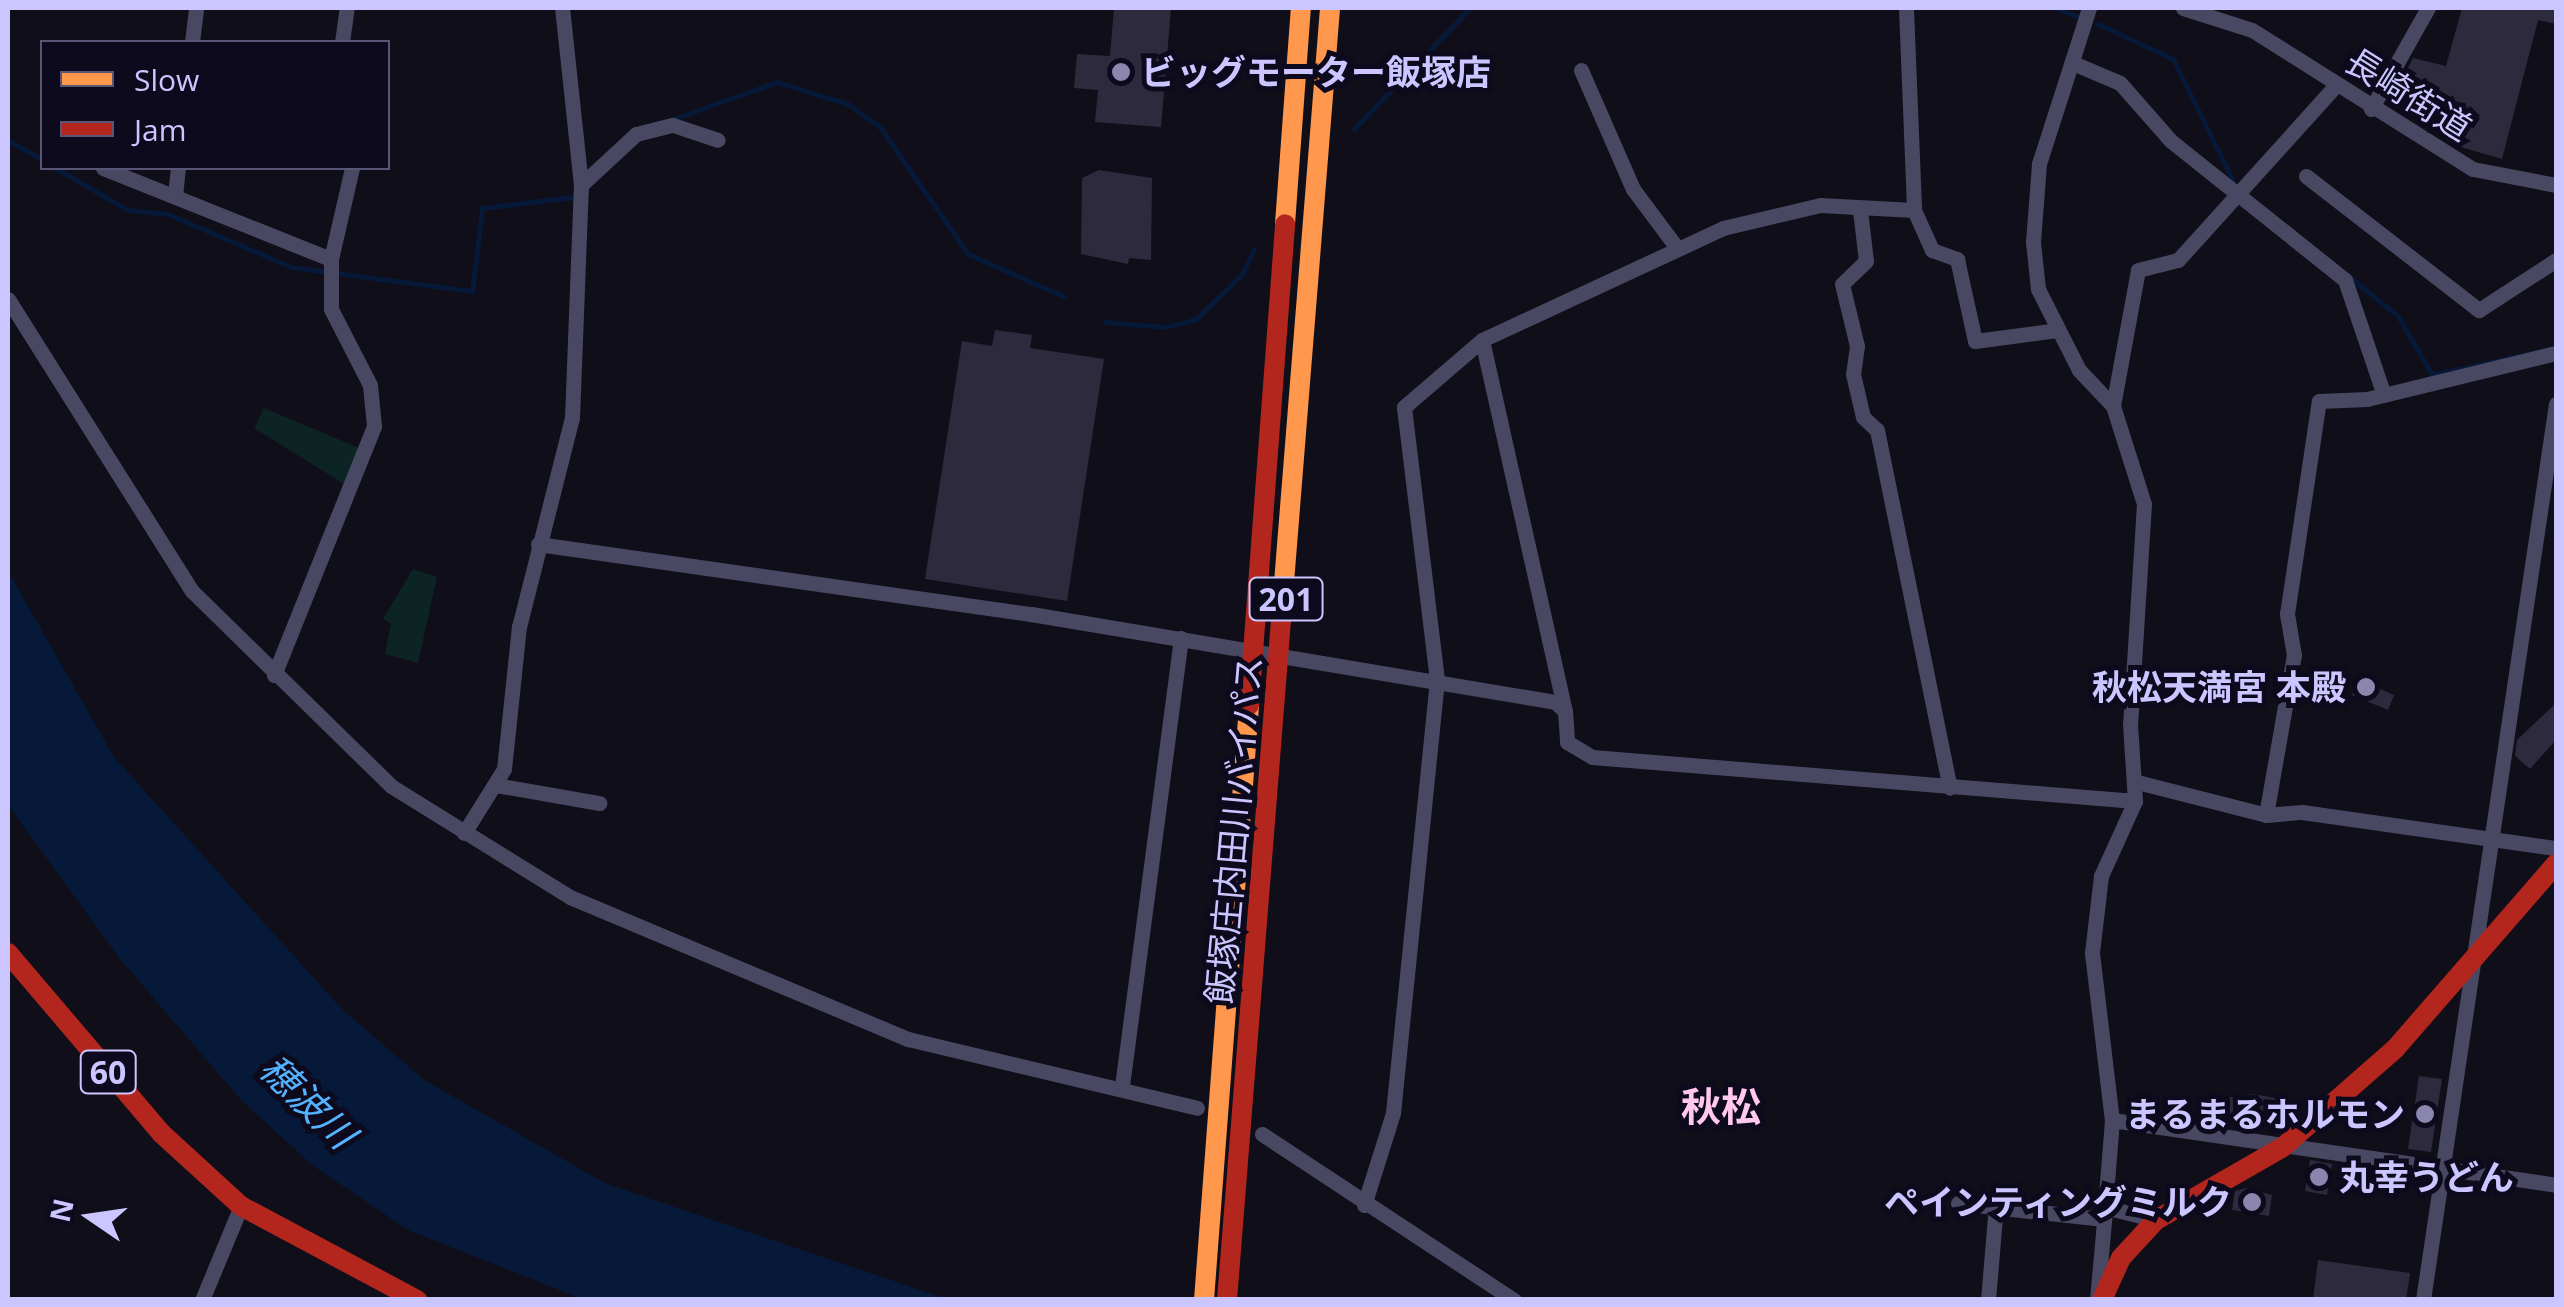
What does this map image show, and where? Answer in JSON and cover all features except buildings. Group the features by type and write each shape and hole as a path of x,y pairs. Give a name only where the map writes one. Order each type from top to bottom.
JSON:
{"main road":[{"name":"飯塚庄内田川バイパス","path":"1204,1300 1300,8"},
{"name":"飯塚庄内田川バイパス","path":"1227,1300 1282,654 1330,8"},
{"path":"2099,1300 2120,1258 2156,1220 2283,1147 2395,1049 2556,864"},
{"name":"60","path":"8,953 161,1133 242,1206 418,1300"}],"street":[{"path":"192,40 196,8"},
{"path":"342,40 347,8"},
{"path":"464,834 496,785 538,544 572,418 582,185 562,8"},
{"path":"1906,8 1914,210 1932,250 1956,259 1964,276 1975,341 2057,330"},
{"path":"2088,8 2032,207 2038,288 2088,383 2112,406 2144,504 2130,724 2137,782 2135,801 2091,911 2112,1120 2099,1300"},
{"name":"長崎街道","path":"2183,8 2252,30 2371,109 2473,170 2556,185"},
{"path":"2371,109 2428,8"},
{"path":"2073,63 2120,83 2171,141 2344,280 2384,396"},
{"path":"1581,70 1634,189 1677,248"},
{"path":"2112,406 2138,270 2178,260 2336,85"},
{"path":"582,185 636,134 674,125 718,140"},
{"path":"108,170 331,259"},
{"path":"175,196 178,170"},
{"path":"274,676 374,426 370,385 331,309 331,259 352,170"},
{"path":"2306,176 2479,310 2556,260"},
{"path":"1364,1205 1393,1113 1437,680 1404,407 1482,340 1677,248 1786,210 1914,210"},
{"path":"1860,210 1866,260 1842,284 1856,346 1852,374 1862,418 1877,430 1950,788"},
{"path":"8,299 152,538 274,676 391,786 570,897 908,1039 1083,1086 1122,1086 1197,1108"},
{"path":"1482,340 1565,711 1566,742 1592,757 2135,801"},
{"path":"2266,814 2294,655 2287,614 2320,401 2384,396 2556,353"},
{"path":"2423,1300 2556,404"},
{"path":"2538,533 2556,535"},
{"path":"538,544 1252,649 1437,680 1565,711"},
{"path":"1122,1086 1182,638"},
{"path":"2137,782 2266,814 2302,812 2556,848"},
{"path":"496,785 599,803"},
{"path":"2112,1120 2556,1185"},
{"path":"1262,1134 1364,1205 1514,1300"},
{"path":"1958,1203 2156,1220"},
{"path":"1988,1300 1996,1204"},
{"path":"202,1300 242,1206"}],"green space":[{"path":"264,408 359,448 344,484 254,428"},
{"path":"413,569 437,577 418,663 385,654 391,624 383,619"}],"water":[{"name":"穂波川","path":"8,571 114,757 341,1008 424,1080 607,1184 947,1299 582,1299 408,1230 312,1165 242,1101 120,959 8,805"}],"waterway":[{"path":"1354,129 1470,8"},
{"path":"2056,8 2081,18"},
{"path":"2098,24 2173,59 2234,183"},
{"path":"673,119 777,82 848,104 880,127 968,254 1063,296"},
{"path":"8,140 40,159"},
{"path":"58,170 128,210 168,214 291,267 472,291 482,208 572,197"},
{"path":"1105,322 1165,327 1196,319 1242,274 1254,249"},
{"path":"2351,278 2398,316 2432,375 2549,349"}],"traffic: slow":[{"path":"1285,224 1301,8"},
{"path":"1281,620 1330,8"},
{"path":"1204,1300 1249,705"}],"traffic: jam":[{"path":"1249,705 1285,224"},
{"path":"1227,1300 1281,620"},
{"path":"2102,1300 2121,1258 2156,1220 2283,1147 2395,1049 2556,864"},
{"path":"8,953 161,1133 241,1206 417,1300"}],"place":[{"name":"ビッグモーター飯塚店","path":"1121,72"},
{"name":"秋松天満宮 本殿","path":"2366,687"},
{"name":"まるまるホルモン","path":"2425,1114"},
{"name":"丸幸うどん","path":"2319,1177"},
{"name":"ペインティングミルク","path":"2252,1202"}],"district":[{"name":"秋松","path":"1721,1106"}]}
